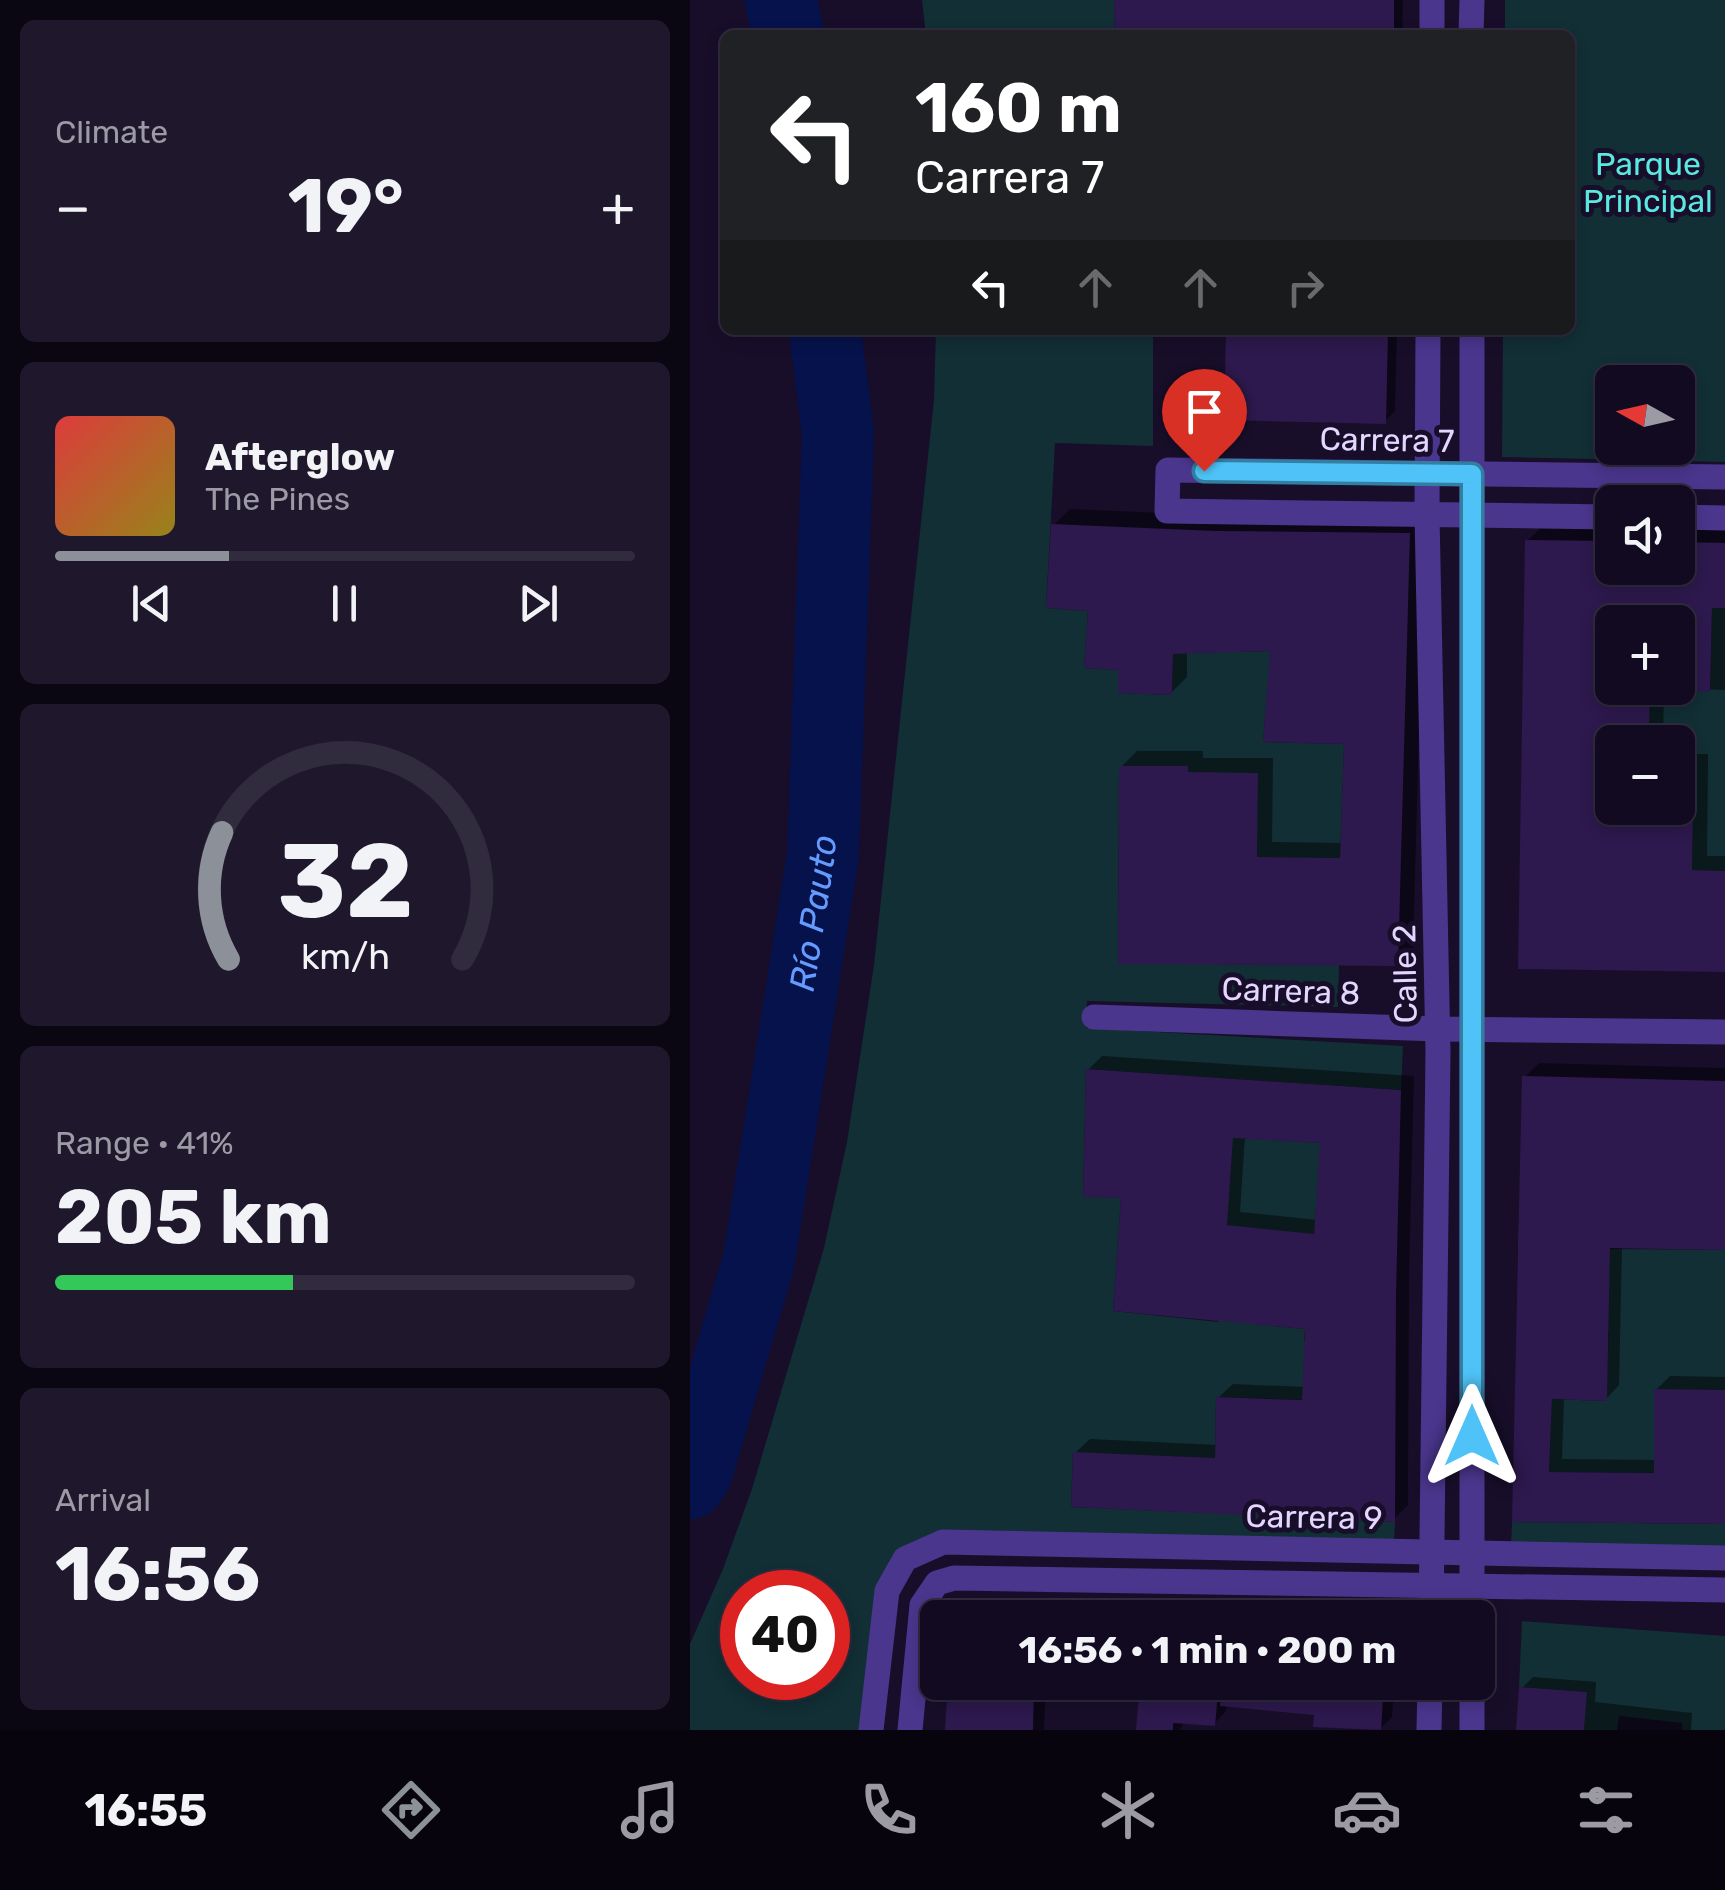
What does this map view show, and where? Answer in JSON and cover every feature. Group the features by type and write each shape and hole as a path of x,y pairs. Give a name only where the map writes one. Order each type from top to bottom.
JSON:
{"street":[{"path":"1432,0 1432,30"},
{"path":"1472,0 1472,30"},
{"name":"Calle 2","path":"1428,335 1427,515 1438,1029 1432,1600"},
{"name":"Calle 2","path":"1472,335 1472,1600"},
{"name":"Carrera 7","path":"1427,515 1167,511 1168,470 1725,477"},
{"path":"1427,515 1595,517"},
{"path":"1695,518 1725,518"},
{"name":"Carrera 8","path":"1094,1017 1438,1029 1725,1032"},
{"name":"Carrera 9","path":"871,1730 887,1591 905,1559 943,1542 1725,1558"},
{"name":"Carrera 9","path":"910,1730 922,1605 937,1584 972,1577 1725,1590"},
{"path":"1430,1700 1430,1730"},
{"path":"1472,1700 1472,1730"}],"green space":[{"path":"922,0 1114,0 1115,30 925,30"},
{"name":"Parque Principal","path":"1505,0 1725,0 1725,462 1695,461 1695,365 1595,365 1595,459 1502,457 1503,335 1575,335 1575,30 1505,30"},
{"path":"936,335 1153,335 1153,446 1055,443 1046,608 1088,611 1084,668 1118,670 1119,693 1172,695 1174,617 1230,609 1231,652 1345,649 1266,707 1263,742 1344,744 1340,858 1299,858 1188,879 1188,767 1119,766 1118,963 1339,965 1338,1007 1087,1001 1086,1028 1403,1046 1401,1090 1086,1069 1083,1196 1121,1198 1113,1311 1218,1322 1226,1137 1321,1143 1314,1234 1277,1285 1273,1326 1305,1329 1304,1341 1345,1401 1216,1397 1214,1513 1395,1522 1394,1543 904,1551 864,1730 690,1730 690,1644 720,1576 720,1700 850,1700 850,1570 723,1570 752,1489 824,1248 847,1142 874,965 934,400","holes":["1073,1453 1188,1457 1185,1512 1071,1507"]},
{"path":"1712,608 1725,608 1725,871 1692,870 1695,725 1649,725 1650,705 1695,705 1695,690 1710,691"},
{"path":"1519,1219 1587,1221 1587,1229 1609,1249 1725,1250 1725,1390 1654,1390 1654,1473 1549,1472 1552,1399 1606,1401 1609,1332 1549,1249 1518,1248"},
{"path":"1512,1522 1725,1524 1725,1552 1511,1546"},
{"path":"1522,1621 1725,1636 1725,1730 1682,1730 1682,1723 1619,1716 1617,1730 1584,1730 1586,1692 1519,1687"}],"building":[{"path":"1114,0 1394,0 1394,30 1115,30"},
{"path":"1226,335 1388,335 1386,424 1224,420"},
{"path":"1051,524 1410,533 1398,966 1118,964 1119,766 1188,766 1188,772 1258,773 1257,857 1340,858 1344,744 1263,742 1270,651 1173,654 1172,695 1118,693 1118,670 1084,668 1088,611 1046,608"},
{"path":"1525,540 1595,541 1595,585 1695,585 1695,542 1725,543 1725,608 1712,608 1710,692 1695,691 1695,605 1595,605 1595,705 1650,705 1649,725 1595,725 1595,825 1693,825 1692,870 1725,871 1725,972 1518,969"},
{"path":"1086,1069 1401,1090 1395,1522 1071,1507 1073,1452 1215,1458 1216,1397 1302,1400 1305,1329 1113,1311 1121,1198 1083,1197","holes":["1233,1138 1320,1143 1314,1234 1227,1225"]},
{"path":"1522,1076 1725,1081 1725,1250 1610,1248 1607,1401 1552,1399 1549,1472 1654,1473 1654,1389 1725,1390 1725,1524 1512,1522"},
{"path":"1519,1687 1587,1692 1584,1730 1516,1730"},
{"path":"947,1700 1034,1700 1033,1730 945,1730"},
{"path":"1138,1700 1217,1700 1215,1726 1173,1723 1173,1730 1136,1730"},
{"path":"1220,1700 1383,1700 1381,1730 1313,1727 1314,1715 1220,1706"}],"waterway":[{"name":"Río Pauto","path":"781,0 787,30"},
{"name":"Río Pauto","path":"690,1483 697,1471 759,1260 823,855 838,434 826,335"}],"route":[{"path":"1204,471 1472,474 1472,1436"}]}
